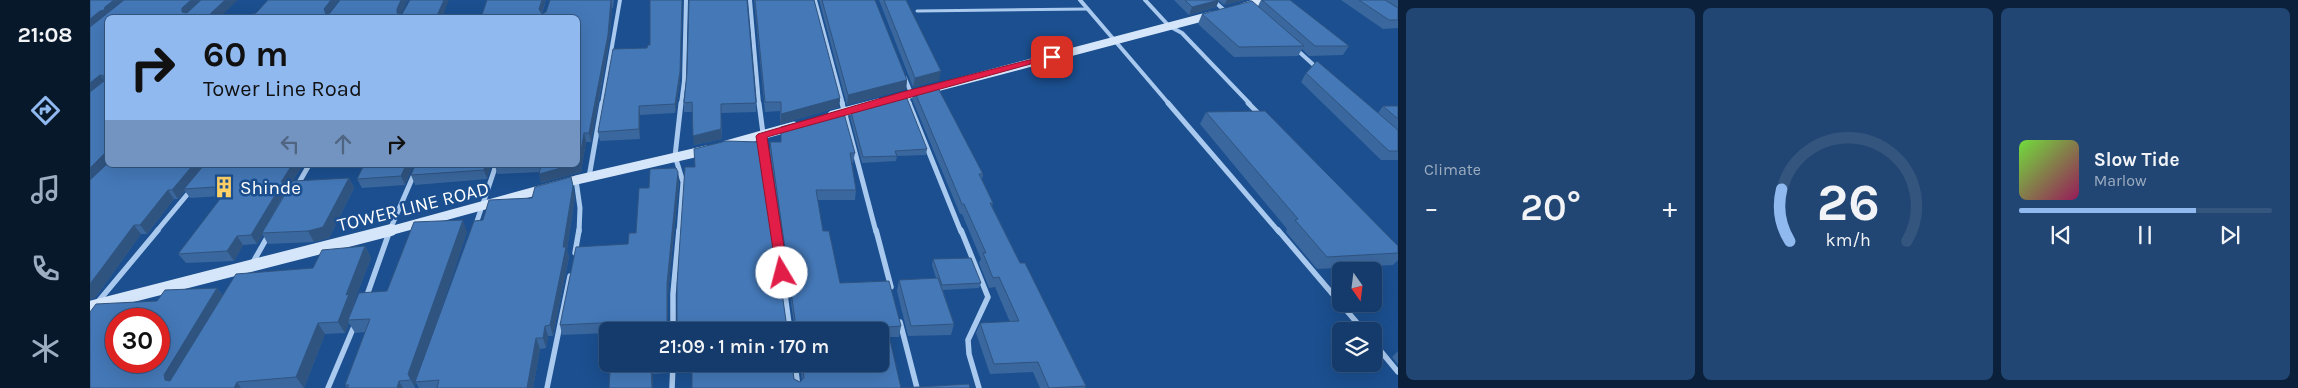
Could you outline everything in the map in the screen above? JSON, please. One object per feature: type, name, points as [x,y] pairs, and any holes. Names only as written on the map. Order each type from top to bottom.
[{"type":"street","points":[[588,176],[620,0]]},
{"type":"street","points":[[673,322],[673,294],[683,182],[675,156],[684,81],[686,0]]},
{"type":"street","points":[[750,0],[762,136],[789,322]]},
{"type":"street","points":[[815,0],[892,292]]},
{"type":"street","points":[[1080,0],[1356,322]]},
{"type":"street","points":[[1146,0],[1169,26],[1182,33],[1267,122]]},
{"type":"street","points":[[1213,0],[1225,11]]},
{"type":"street","name":"TOWER LINE ROAD","points":[[92,308],[482,207],[588,176],[762,136],[845,111],[1225,11],[1251,9],[1266,0]]},
{"type":"street","points":[[1290,44],[1319,69]]},
{"type":"street","points":[[904,76],[908,94],[988,297],[986,308],[968,337],[969,354],[980,388]]},
{"type":"street","points":[[295,190],[309,167]]},
{"type":"street","points":[[363,306],[390,230],[417,167]]},
{"type":"street","points":[[472,236],[495,167]]},
{"type":"street","points":[[547,388],[579,236],[582,201],[576,180]]},
{"type":"street","points":[[92,308],[193,187]]},
{"type":"street","points":[[248,269],[270,232]]},
{"type":"street","points":[[897,312],[917,388]]},
{"type":"street","points":[[328,388],[359,315]]},
{"type":"street","points":[[1382,353],[1398,372]]},
{"type":"street","points":[[672,388],[673,372]]},
{"type":"street","points":[[796,372],[798,388]]},
{"type":"lane","points":[[917,10],[1088,9]]},
{"type":"building","points":[[90,0],[114,0],[104,10],[90,19]]},
{"type":"building","points":[[124,0],[191,0],[182,8],[182,12],[187,13],[201,0],[225,0],[209,15],[105,15]]},
{"type":"building","points":[[268,0],[331,0],[324,9],[326,14],[330,13],[340,0],[401,0],[397,13],[402,14],[410,0],[444,0],[437,15],[251,15],[256,13]]},
{"type":"building","points":[[487,0],[542,0],[539,9],[542,14],[546,12],[550,0],[611,0],[608,35],[589,133],[584,133],[580,157],[580,15],[482,15]]},
{"type":"building","points":[[650,0],[682,0],[680,72],[675,104],[639,106],[639,129],[598,132],[613,49],[647,48],[650,45]]},
{"type":"building","points":[[689,0],[747,0],[756,103],[721,104],[721,129],[693,136],[692,102],[684,103]]},
{"type":"building","points":[[755,0],[814,0],[840,98],[781,114],[781,102],[765,102]]},
{"type":"building","points":[[822,0],[875,0],[907,80],[848,95]]},
{"type":"building","points":[[884,0],[906,0],[941,71],[915,78]]},
{"type":"building","points":[[1185,0],[1219,0],[1192,7]]},
{"type":"building","points":[[1262,0],[1290,0],[1349,46],[1315,46]]},
{"type":"building","points":[[1359,0],[1385,0],[1398,8],[1398,20],[1389,20]]},
{"type":"building","points":[[1252,1],[1304,46],[1239,47],[1202,14]]},
{"type":"building","points":[[105,15],[105,153],[90,168],[90,92],[104,81],[104,76],[100,75],[90,83],[90,27]]},
{"type":"building","points":[[1317,61],[1398,130],[1398,151],[1389,151],[1306,73]]},
{"type":"building","points":[[936,84],[983,174],[979,174],[993,203],[990,203],[1020,263],[1025,263],[1086,386],[1049,388],[1038,362],[994,364],[980,323],[1019,321],[999,277],[993,278],[983,253],[986,253],[964,204],[962,204],[914,90]]},
{"type":"building","points":[[906,96],[927,149],[895,151],[897,156],[863,157],[851,112]]},
{"type":"building","points":[[1383,106],[1398,106],[1398,119]]},
{"type":"building","points":[[843,110],[855,153],[850,153],[856,190],[816,190],[823,231],[829,231],[840,283],[889,281],[901,326],[889,327],[889,322],[794,322],[770,142],[781,142],[781,127]]},
{"type":"building","points":[[1265,111],[1398,246],[1398,253],[1327,257],[1295,220],[1298,219],[1206,112]]},
{"type":"building","points":[[726,141],[761,142],[786,321],[676,322],[677,284],[685,167],[695,167],[694,149]]},
{"type":"building","points":[[105,166],[191,167],[172,190],[168,190],[140,225],[134,225],[90,284],[90,180]]},
{"type":"building","points":[[202,167],[291,167],[251,235],[237,236],[227,251],[178,254],[230,186],[184,189]]},
{"type":"building","points":[[363,167],[405,167],[401,176],[357,179]]},
{"type":"building","points":[[414,167],[485,167],[484,170],[411,175]]},
{"type":"building","points":[[541,167],[565,167],[539,174]]},
{"type":"building","points":[[676,168],[678,172],[667,284],[667,321],[599,322],[560,325],[576,247],[628,244],[629,233],[636,233],[639,188],[649,188],[650,169]]},
{"type":"building","points":[[571,177],[573,186],[563,247],[566,247],[550,325],[545,326],[543,338],[536,338],[527,388],[437,388],[439,380],[415,382],[474,221],[483,220],[489,200],[532,198],[535,187]]},
{"type":"building","points":[[349,178],[323,227],[308,231],[262,233],[293,181]]},
{"type":"building","points":[[463,220],[408,374],[411,380],[399,381],[397,388],[347,388],[349,385],[345,385],[370,319],[348,320],[359,293],[387,291],[414,222]]},
{"type":"building","points":[[365,246],[346,295],[349,294],[338,322],[318,323],[296,377],[237,382],[234,388],[90,388],[90,312],[96,304],[157,301],[165,290],[217,288],[170,365],[170,308],[105,308],[105,373],[165,373],[165,380],[170,381],[236,274],[313,268],[322,250]]},
{"type":"building","points":[[971,258],[981,283],[942,285],[933,259]]},
{"type":"building","points":[[938,278],[954,324],[911,326],[899,280]]},
{"type":"building","points":[[889,336],[901,388],[692,388],[692,372],[793,372],[794,379],[800,382],[804,378],[803,372],[889,372]]},
{"type":"building","points":[[610,372],[651,372],[652,388],[609,388]]},
{"type":"building","points":[[969,384],[970,388],[901,388]]},
{"type":"place","name":"Shinde","points":[[224,187]]},
{"type":"route","points":[[782,273],[762,136],[906,94],[1052,57]]}]
